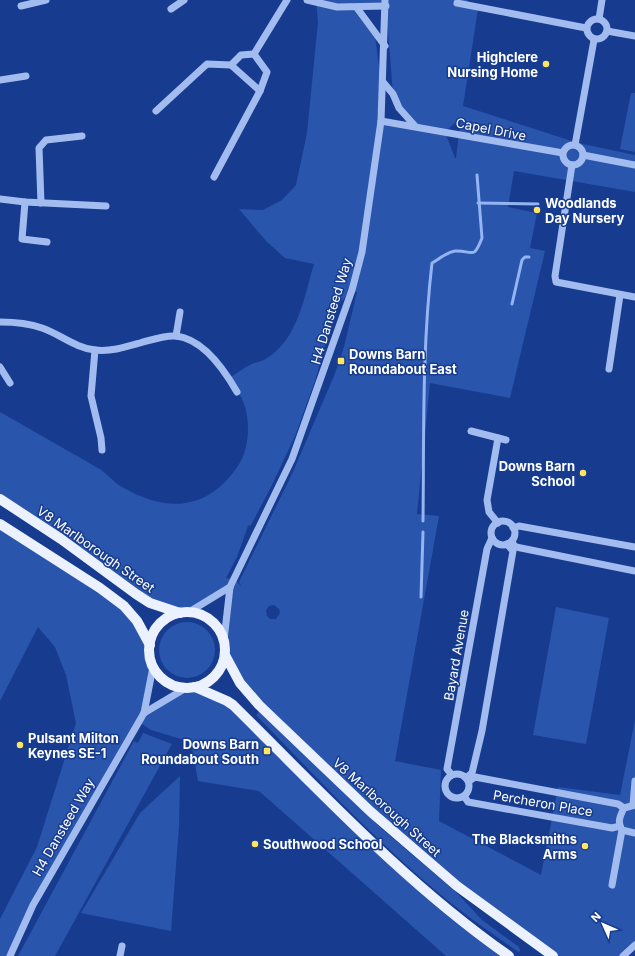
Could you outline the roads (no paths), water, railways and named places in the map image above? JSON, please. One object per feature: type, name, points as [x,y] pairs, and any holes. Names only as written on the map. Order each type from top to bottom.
[{"type":"main road","name":"V8 Marlborough Street","points":[[0,499],[61,538],[150,603],[184,612]]},
{"type":"main road","points":[[0,524],[100,588],[124,606],[137,621],[150,645],[153,667],[159,675],[167,682],[176,686],[191,687],[227,701],[233,705],[365,837],[414,882],[509,956]]},
{"type":"main road","points":[[150,645],[153,634],[160,624],[169,617],[184,612],[201,614],[211,620],[219,629],[224,640],[225,655],[222,666],[215,676],[206,683],[191,687]]},
{"type":"main road","name":"V8 Marlborough Street","points":[[225,655],[247,692],[259,705],[371,812],[434,867],[554,955]]},
{"type":"street","points":[[21,6],[46,0]]},
{"type":"street","points":[[254,54],[287,0]]},
{"type":"street","points":[[307,0],[321,4],[358,8],[386,3]]},
{"type":"street","points":[[599,19],[602,0]]},
{"type":"street","points":[[171,9],[179,1]]},
{"type":"street","name":"H4 Dansteed Way","points":[[224,640],[230,587],[292,459],[352,290],[362,252],[381,121],[386,3]]},
{"type":"street","points":[[457,3],[470,3],[586,28]]},
{"type":"street","points":[[358,8],[385,46]]},
{"type":"street","points":[[586,28],[591,21],[599,19],[605,23],[607,31],[602,38],[594,40]]},
{"type":"street","points":[[586,28],[589,36],[594,40]]},
{"type":"street","points":[[607,31],[635,36]]},
{"type":"street","points":[[575,145],[594,40]]},
{"type":"street","points":[[231,65],[241,54],[254,54]]},
{"type":"street","points":[[214,177],[260,91],[267,72],[254,54]]},
{"type":"street","points":[[156,111],[206,64],[231,65],[260,91]]},
{"type":"street","points":[[0,80],[26,76]]},
{"type":"street","points":[[383,82],[393,94],[399,108],[415,126]]},
{"type":"street","name":"Capel Drive","points":[[381,121],[563,153]]},
{"type":"street","points":[[41,203],[39,148],[46,140],[82,136]]},
{"type":"street","points":[[572,165],[565,161],[563,153],[567,146],[575,145],[581,148],[584,155]]},
{"type":"street","points":[[572,165],[580,162],[584,155]]},
{"type":"street","points":[[584,155],[635,165]]},
{"type":"street","points":[[572,165],[555,276],[556,282],[635,297]]},
{"type":"street","points":[[0,199],[25,202],[106,206]]},
{"type":"street","points":[[25,202],[22,239],[47,242]]},
{"type":"street","points":[[609,369],[620,294]]},
{"type":"street","points":[[176,336],[180,312]]},
{"type":"street","points":[[0,322],[20,322],[42,328],[78,346],[95,350],[118,349],[161,338],[176,336],[188,340],[208,353],[226,372],[237,392]]},
{"type":"street","points":[[95,350],[91,396],[101,438],[102,450]]},
{"type":"street","points":[[0,367],[10,383]]},
{"type":"street","points":[[471,431],[506,440]]},
{"type":"street","points":[[498,438],[487,500],[489,512],[498,523]]},
{"type":"street","points":[[509,543],[515,535],[513,528],[508,523],[498,523],[493,527],[492,538],[499,544],[509,543],[516,547],[635,571]]},
{"type":"street","points":[[513,528],[519,526],[635,547]]},
{"type":"street","name":"Bayard Avenue","points":[[452,775],[447,769],[487,549],[492,538]]},
{"type":"street","points":[[468,779],[461,775],[452,775],[446,783],[447,793],[456,798],[464,796],[469,790],[468,779],[472,773],[482,731],[513,551],[509,543]]},
{"type":"street","points":[[184,612],[230,587]]},
{"type":"street","name":"H4 Dansteed Way","points":[[10,956],[33,905],[143,715],[153,667]]},
{"type":"street","name":"H4 Dansteed Way","points":[[143,715],[191,687]]},
{"type":"street","name":"Percheron Place","points":[[468,779],[475,777],[517,784],[618,804],[624,808]]},
{"type":"street","points":[[612,885],[621,828],[619,816],[624,808],[634,805],[635,781]]},
{"type":"street","name":"Percheron Place","points":[[464,796],[468,802],[612,828],[621,828],[635,833]]},
{"type":"street","points":[[487,940],[500,956]]},
{"type":"street","points":[[120,956],[122,946]]},
{"type":"street","points":[[624,956],[635,946]]},
{"type":"waterway","points":[[423,521],[425,359],[432,263],[446,254],[455,251],[472,253],[477,250],[482,238],[477,175]]},
{"type":"waterway","points":[[478,203],[538,204]]},
{"type":"waterway","points":[[512,304],[522,260],[525,257],[529,257]]},
{"type":"waterway","points":[[421,597],[423,532]]},
{"type":"place","name":"Highclere Nursing Home","points":[[546,64]]},
{"type":"place","name":"Woodlands Day Nursery","points":[[537,210]]},
{"type":"place","name":"Downs Barn Roundabout East","points":[[341,361]]},
{"type":"place","name":"Downs Barn School","points":[[583,473]]},
{"type":"place","name":"Pulsant Milton Keynes SE-1","points":[[20,745]]},
{"type":"place","name":"Downs Barn Roundabout South","points":[[267,751]]},
{"type":"place","name":"Southwood School","points":[[255,844]]},
{"type":"place","name":"The Blacksmiths Arms","points":[[585,846]]}]
